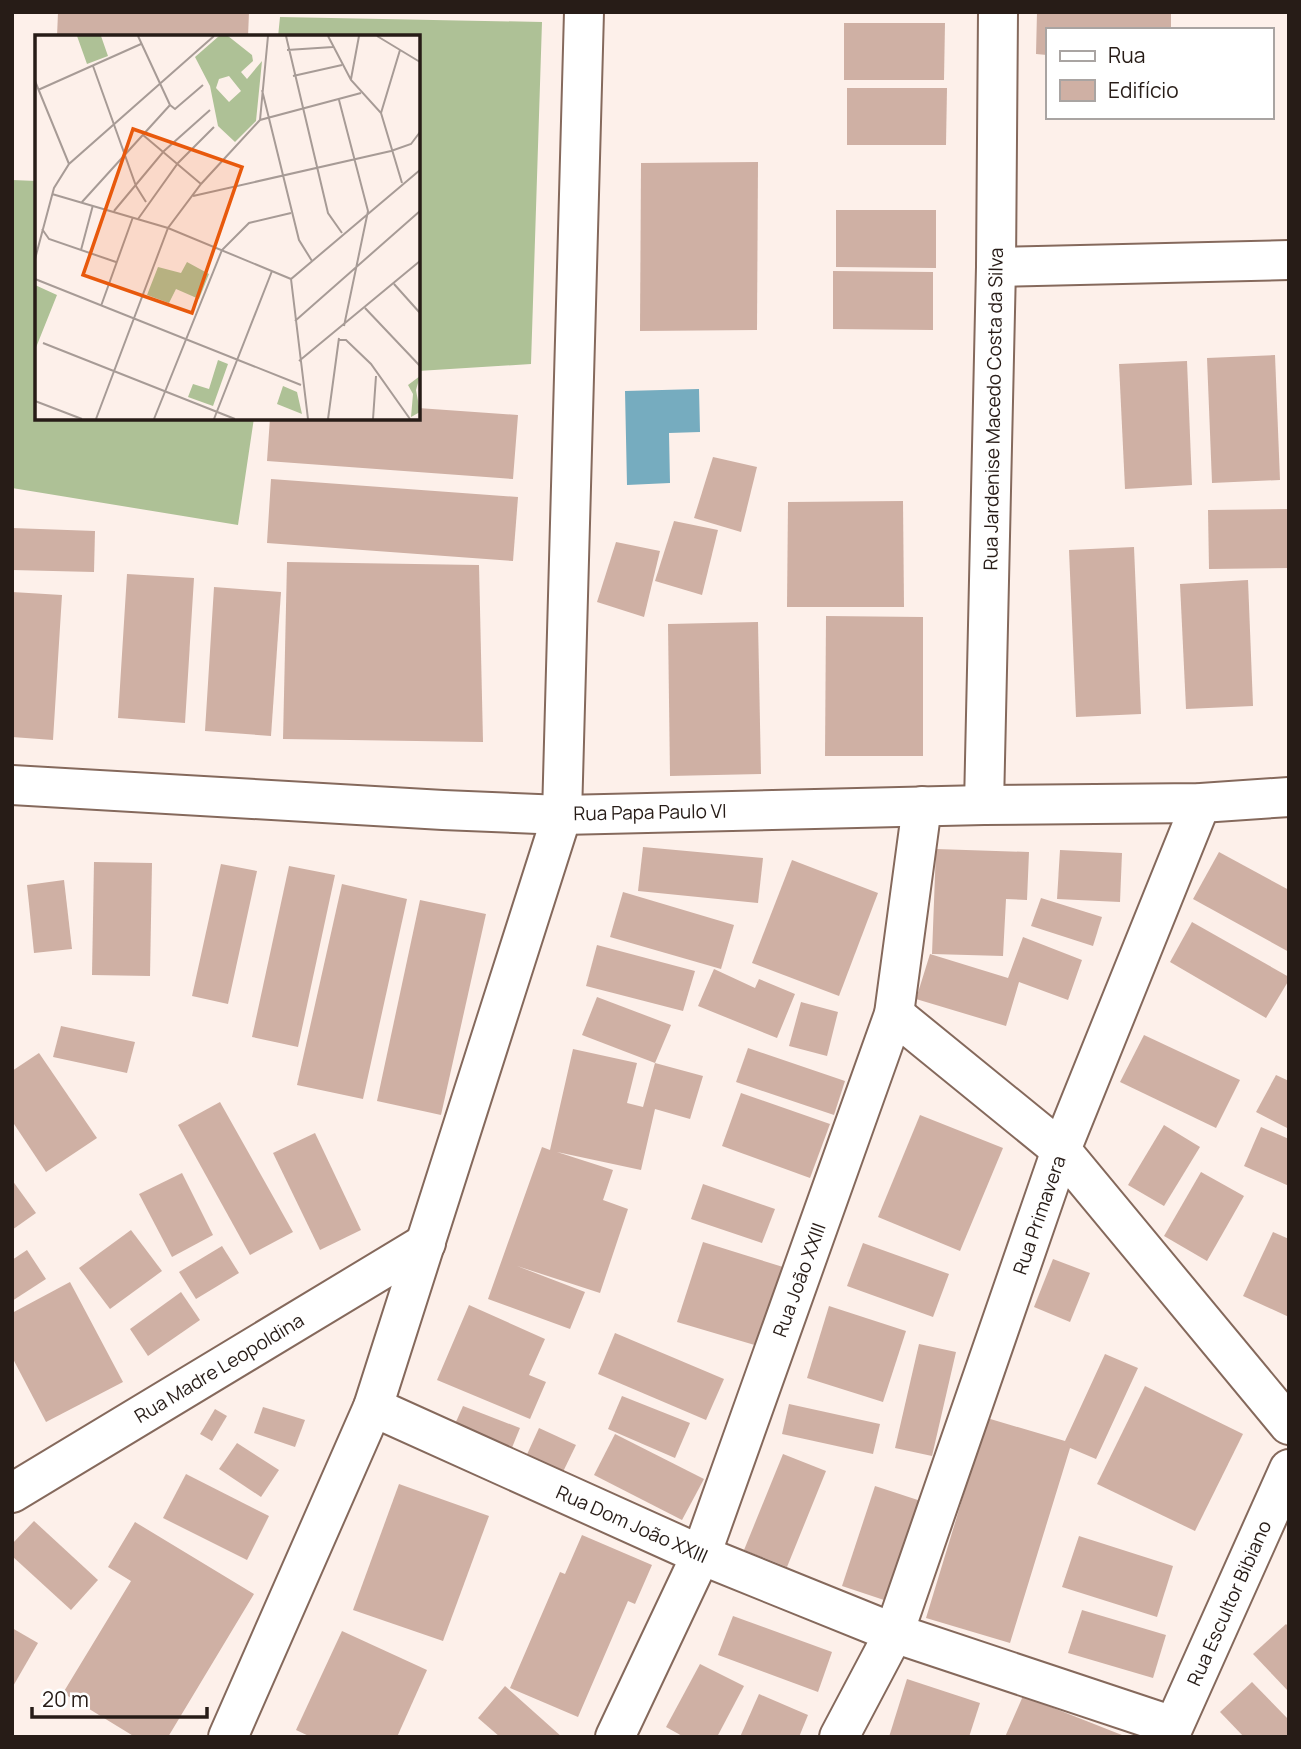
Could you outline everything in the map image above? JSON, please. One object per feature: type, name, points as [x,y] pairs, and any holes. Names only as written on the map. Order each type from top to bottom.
[{"type":"street","points":[[228,1737],[373,1407],[562,815],[584,12]]},
{"type":"street","name":"Rua Jardenise Macedo Costa da Silva","points":[[984,805],[996,267],[998,12]]},
{"type":"street","points":[[996,267],[1289,260]]},
{"type":"street","name":"Rua Papa Paulo VI","points":[[12,785],[562,815],[922,806],[1201,803],[1289,797]]},
{"type":"street","name":"Rua Primavera","points":[[839,1737],[894,1633],[1061,1150],[1201,803]]},
{"type":"street","name":"Rua João XXIII","points":[[615,1737],[701,1555],[894,1014],[922,806]]},
{"type":"street","points":[[894,1014],[1061,1150],[1289,1425]]},
{"type":"street","name":"Rua Madre Leopoldina","points":[[12,1493],[426,1243]]},
{"type":"street","name":"Rua Dom João XXIII","points":[[373,1407],[701,1555],[894,1633],[1171,1731]]},
{"type":"street","name":"Rua Escultor Bibiano","points":[[1171,1731],[1289,1469]]},
{"type":"green space","points":[[280,17],[542,22],[531,364],[420,371],[420,35],[278,35]]},
{"type":"green space","points":[[12,180],[35,181],[35,420],[254,420],[238,525],[12,488]]},
{"type":"water","points":[[699,389],[700,432],[669,433],[670,483],[627,485],[625,391]]},
{"type":"building","points":[[58,12],[249,12],[248,35],[57,35]]},
{"type":"building","points":[[1037,12],[1171,12],[1171,28],[1046,28],[1046,55],[1036,54]]},
{"type":"building","points":[[844,23],[945,23],[944,80],[844,80]]},
{"type":"building","points":[[847,88],[947,88],[946,145],[847,145]]},
{"type":"building","points":[[758,162],[757,330],[640,331],[641,163]]},
{"type":"building","points":[[836,210],[936,210],[936,268],[836,267]]},
{"type":"building","points":[[833,271],[933,272],[933,330],[833,329]]},
{"type":"building","points":[[1275,355],[1280,480],[1212,483],[1207,358]]},
{"type":"building","points":[[1187,361],[1192,485],[1125,489],[1119,364]]},
{"type":"building","points":[[420,408],[518,415],[513,479],[267,461],[270,420],[420,420]]},
{"type":"building","points":[[713,457],[757,467],[741,532],[694,518]]},
{"type":"building","points":[[271,479],[518,497],[513,561],[267,543]]},
{"type":"building","points":[[903,501],[904,607],[787,607],[788,502]]},
{"type":"building","points":[[1289,509],[1289,568],[1209,569],[1208,510]]},
{"type":"building","points":[[674,521],[718,530],[702,595],[655,581]]},
{"type":"building","points":[[12,528],[95,531],[94,572],[12,570]]},
{"type":"building","points":[[616,542],[660,551],[644,617],[597,602]]},
{"type":"building","points":[[1134,547],[1141,714],[1076,717],[1069,550]]},
{"type":"building","points":[[287,562],[479,565],[483,742],[283,739]]},
{"type":"building","points":[[127,574],[194,578],[185,723],[118,718]]},
{"type":"building","points":[[1248,580],[1253,706],[1186,709],[1180,584]]},
{"type":"building","points":[[214,587],[281,592],[271,736],[205,731]]},
{"type":"building","points":[[12,592],[62,595],[53,740],[12,737]]},
{"type":"building","points":[[826,616],[923,617],[923,756],[825,756]]},
{"type":"building","points":[[758,622],[761,774],[670,776],[668,624]]},
{"type":"building","points":[[643,847],[763,858],[758,903],[638,891]]},
{"type":"building","points":[[936,849],[1029,852],[1027,900],[1006,899],[1003,956],[932,954]]},
{"type":"building","points":[[1060,850],[1122,853],[1120,902],[1057,899]]},
{"type":"building","points":[[1219,852],[1289,890],[1289,952],[1193,899]]},
{"type":"building","points":[[792,860],[878,893],[839,996],[752,963]]},
{"type":"building","points":[[94,862],[152,863],[150,976],[92,975]]},
{"type":"building","points":[[221,864],[257,871],[228,1004],[192,996]]},
{"type":"building","points":[[289,866],[335,875],[298,1047],[252,1037]]},
{"type":"building","points":[[64,880],[72,949],[34,953],[27,885]]},
{"type":"building","points":[[342,884],[407,899],[363,1099],[297,1085]]},
{"type":"building","points":[[623,892],[734,925],[721,969],[610,937]]},
{"type":"building","points":[[1041,898],[1102,917],[1093,946],[1031,926]]},
{"type":"building","points":[[420,900],[486,914],[441,1115],[377,1101]]},
{"type":"building","points":[[1192,922],[1289,977],[1266,1018],[1170,962]]},
{"type":"building","points":[[1023,937],[1082,960],[1068,1000],[1019,982],[1006,1026],[916,999],[930,954],[1008,978]]},
{"type":"building","points":[[597,945],[695,971],[683,1011],[586,986]]},
{"type":"building","points":[[714,969],[755,988],[759,979],[795,994],[777,1038],[698,1006]]},
{"type":"building","points":[[597,997],[671,1025],[655,1063],[582,1035]]},
{"type":"building","points":[[801,1002],[838,1012],[827,1056],[789,1046]]},
{"type":"building","points":[[61,1026],[135,1042],[127,1073],[53,1057]]},
{"type":"building","points":[[1144,1035],[1240,1080],[1216,1128],[1120,1082]]},
{"type":"building","points":[[748,1048],[845,1081],[834,1115],[736,1082]]},
{"type":"building","points":[[573,1049],[637,1063],[627,1103],[643,1107],[655,1063],[703,1076],[690,1119],[655,1109],[641,1170],[557,1152],[613,1170],[603,1200],[628,1209],[600,1293],[517,1266],[585,1292],[570,1329],[488,1299],[542,1147],[550,1150]]},
{"type":"building","points":[[39,1053],[97,1138],[46,1172],[12,1121],[12,1071]]},
{"type":"building","points":[[1276,1075],[1289,1081],[1289,1129],[1256,1112]]},
{"type":"building","points":[[741,1093],[830,1124],[810,1178],[722,1146]]},
{"type":"building","points":[[220,1102],[293,1232],[250,1255],[178,1125]]},
{"type":"building","points":[[920,1115],[1003,1148],[960,1251],[878,1217]]},
{"type":"building","points":[[1164,1125],[1200,1147],[1164,1206],[1128,1185]]},
{"type":"building","points":[[1261,1127],[1289,1139],[1289,1186],[1244,1166]]},
{"type":"building","points":[[315,1133],[361,1230],[320,1250],[273,1153]]},
{"type":"building","points":[[1201,1172],[1244,1196],[1207,1261],[1164,1236]]},
{"type":"building","points":[[182,1173],[213,1235],[172,1257],[139,1194]]},
{"type":"building","points":[[12,1180],[36,1213],[12,1230]]},
{"type":"building","points":[[703,1184],[775,1209],[762,1243],[691,1219]]},
{"type":"building","points":[[131,1230],[162,1271],[110,1309],[79,1268]]},
{"type":"building","points":[[1273,1232],[1289,1239],[1289,1317],[1243,1296]]},
{"type":"building","points":[[703,1242],[783,1267],[758,1346],[677,1322]]},
{"type":"building","points":[[863,1243],[949,1274],[933,1317],[847,1286]]},
{"type":"building","points":[[222,1246],[239,1273],[196,1299],[179,1272]]},
{"type":"building","points":[[27,1250],[46,1279],[12,1301],[12,1260]]},
{"type":"building","points":[[1053,1259],[1090,1273],[1070,1322],[1034,1307]]},
{"type":"building","points":[[70,1282],[123,1382],[46,1422],[12,1357],[12,1313]]},
{"type":"building","points":[[181,1292],[200,1320],[148,1356],[130,1329]]},
{"type":"building","points":[[469,1305],[545,1339],[529,1375],[546,1382],[530,1419],[437,1380]]},
{"type":"building","points":[[829,1306],[906,1331],[883,1402],[807,1378]]},
{"type":"building","points":[[615,1333],[724,1379],[706,1420],[598,1374]]},
{"type":"building","points":[[919,1344],[956,1352],[932,1456],[895,1448]]},
{"type":"building","points":[[1105,1354],[1138,1368],[1096,1459],[1070,1448],[1010,1643],[926,1618],[987,1418],[1065,1441]]},
{"type":"building","points":[[1145,1386],[1243,1434],[1195,1531],[1097,1484]]},
{"type":"building","points":[[622,1396],[690,1423],[675,1458],[608,1429]]},
{"type":"building","points":[[789,1404],[880,1424],[873,1454],[782,1434]]},
{"type":"building","points":[[463,1406],[520,1428],[509,1455],[451,1433]]},
{"type":"building","points":[[263,1407],[305,1420],[295,1447],[254,1433]]},
{"type":"building","points":[[215,1409],[227,1416],[212,1441],[200,1434]]},
{"type":"building","points":[[539,1428],[576,1445],[560,1478],[524,1461]]},
{"type":"building","points":[[615,1434],[704,1479],[682,1520],[594,1475]]},
{"type":"building","points":[[237,1443],[279,1470],[261,1497],[219,1469]]},
{"type":"building","points":[[783,1454],[826,1471],[787,1567],[744,1550]]},
{"type":"building","points":[[186,1474],[269,1516],[247,1560],[163,1518]]},
{"type":"building","points":[[399,1484],[489,1516],[443,1641],[353,1610]]},
{"type":"building","points":[[875,1486],[927,1503],[893,1603],[842,1586]]},
{"type":"building","points":[[34,1521],[98,1580],[71,1610],[12,1556],[12,1544]]},
{"type":"building","points":[[135,1522],[254,1594],[168,1737],[135,1737],[63,1693],[131,1581],[108,1567]]},
{"type":"building","points":[[582,1535],[652,1565],[635,1604],[628,1601],[578,1717],[510,1688],[560,1572],[565,1574]]},
{"type":"building","points":[[1079,1536],[1173,1566],[1157,1617],[1062,1587]]},
{"type":"building","points":[[1082,1610],[1166,1635],[1153,1678],[1068,1653]]},
{"type":"building","points":[[733,1616],[832,1652],[818,1692],[718,1655]]},
{"type":"building","points":[[1286,1624],[1289,1627],[1289,1692],[1253,1654]]},
{"type":"building","points":[[12,1628],[38,1643],[12,1688]]},
{"type":"building","points":[[342,1631],[427,1670],[397,1737],[311,1737],[296,1730]]},
{"type":"building","points":[[700,1664],[744,1686],[717,1737],[684,1737],[666,1727]]},
{"type":"building","points":[[907,1679],[980,1703],[969,1737],[889,1737]]},
{"type":"building","points":[[1252,1682],[1289,1720],[1289,1737],[1244,1737],[1220,1712]]},
{"type":"building","points":[[505,1686],[562,1737],[500,1737],[478,1718]]},
{"type":"building","points":[[759,1694],[808,1715],[799,1737],[740,1737]]},
{"type":"building","points":[[1023,1696],[1127,1737],[1005,1737]]}]
